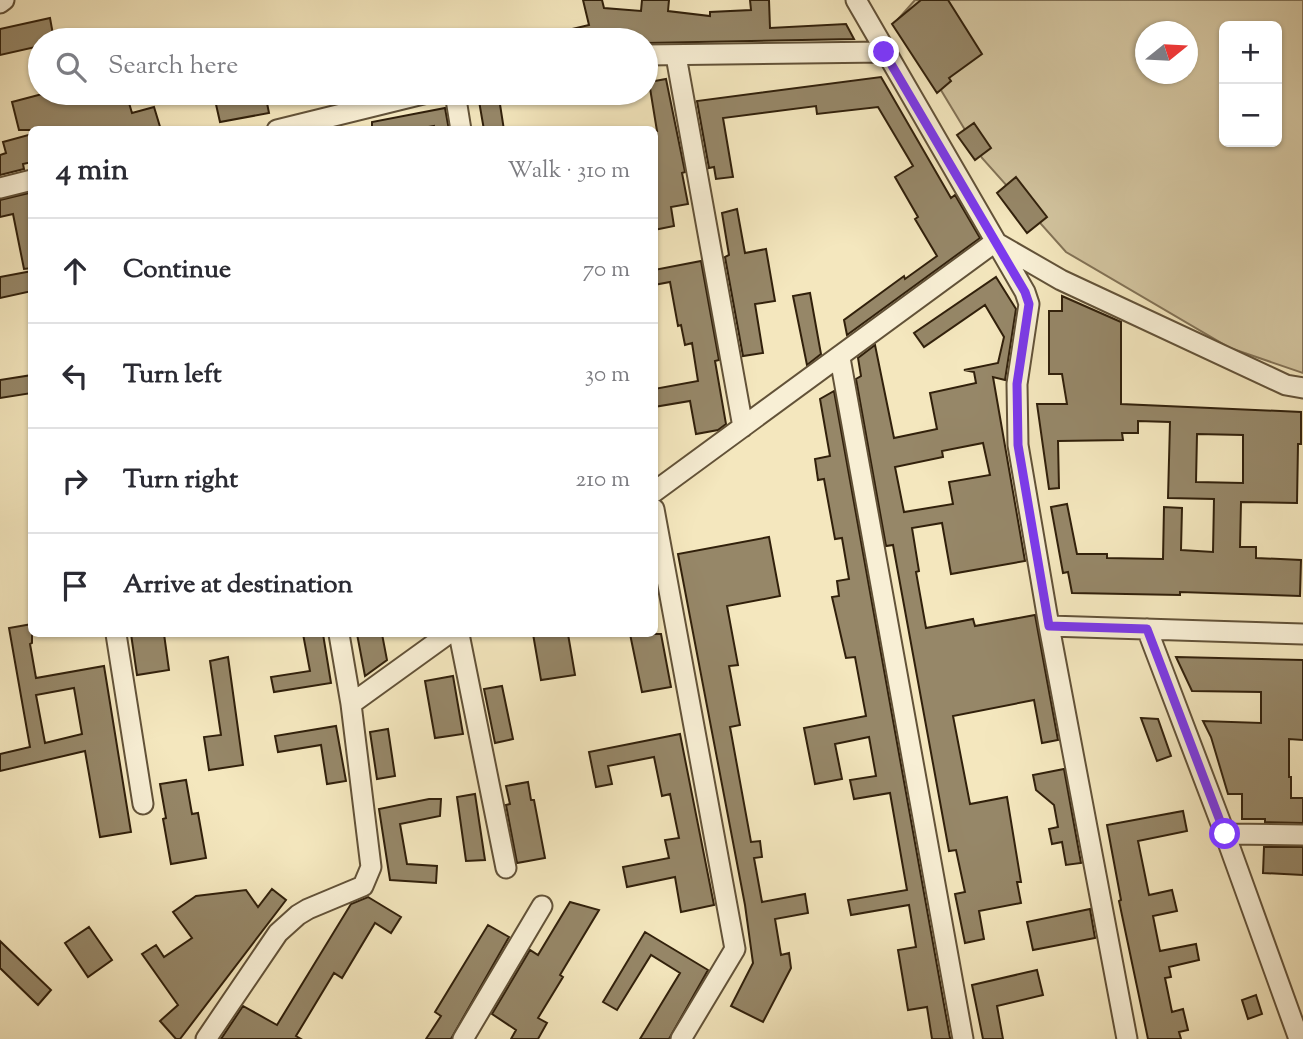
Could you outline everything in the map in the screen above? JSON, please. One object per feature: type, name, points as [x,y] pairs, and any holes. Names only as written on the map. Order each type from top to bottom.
[{"type":"street","points":[[856,0],[1025,292],[1029,304],[1017,384],[1018,445],[1049,626],[1127,1039]]},
{"type":"street","points":[[658,55],[884,52]]},
{"type":"street","points":[[676,56],[743,427]]},
{"type":"street","points":[[293,126],[378,105]]},
{"type":"street","points":[[457,105],[460,126]]},
{"type":"street","points":[[0,188],[28,181]]},
{"type":"street","points":[[658,489],[995,242]]},
{"type":"street","points":[[995,242],[1073,286],[1286,385],[1303,388]]},
{"type":"street","points":[[840,358],[963,1039]]},
{"type":"street","points":[[658,531],[734,949],[681,1039]]},
{"type":"street","points":[[1049,626],[1303,634]]},
{"type":"street","points":[[1147,629],[1299,1039]]},
{"type":"street","points":[[116,637],[143,804]]},
{"type":"street","points":[[206,1039],[278,933],[308,909],[363,886],[371,867],[372,855],[340,637]]},
{"type":"street","points":[[351,704],[444,637]]},
{"type":"street","points":[[460,637],[506,868]]},
{"type":"street","points":[[1225,834],[1303,835]]},
{"type":"street","points":[[463,1039],[542,906]]},
{"type":"shaded area","points":[[915,0],[1303,0],[1303,373],[1230,348],[1066,252],[982,158],[898,19]]},
{"type":"building","points":[[583,0],[602,0],[604,8],[641,11],[642,0],[669,0],[668,11],[710,16],[710,12],[751,10],[750,0],[769,0],[770,28],[846,24],[854,39],[658,43],[658,28],[576,28],[589,25]]},
{"type":"building","points":[[921,0],[948,0],[982,54],[949,78],[951,81],[937,93],[892,24]]},
{"type":"building","points":[[50,18],[52,28],[28,28],[28,49],[0,55],[0,29]]},
{"type":"building","points":[[881,77],[951,198],[955,195],[980,238],[847,335],[844,320],[904,276],[905,279],[937,256],[895,177],[913,166],[878,107],[817,114],[816,106],[723,118],[733,177],[716,179],[714,167],[709,168],[697,101]]},
{"type":"building","points":[[666,79],[685,172],[682,173],[688,204],[671,207],[674,226],[658,229],[658,126],[653,105],[658,105],[658,80]]},
{"type":"building","points":[[28,98],[28,105],[130,105],[132,113],[154,107],[160,126],[28,126],[28,130],[19,130],[12,102]]},
{"type":"building","points":[[216,105],[267,105],[269,113],[220,122]]},
{"type":"building","points":[[480,105],[500,105],[503,126],[483,126]]},
{"type":"building","points":[[445,108],[448,126],[372,126],[372,122]]},
{"type":"building","points":[[974,123],[991,148],[975,160],[957,135]]},
{"type":"building","points":[[28,135],[28,163],[23,164],[24,169],[0,175],[0,155],[6,153],[3,142]]},
{"type":"building","points":[[1016,177],[1047,217],[1027,233],[997,193]]},
{"type":"building","points":[[28,193],[28,268],[24,269],[13,214],[0,217],[0,200]]},
{"type":"building","points":[[737,209],[745,253],[766,249],[775,301],[755,304],[763,353],[743,356],[725,257],[729,255],[722,213]]},
{"type":"building","points":[[701,261],[719,360],[715,361],[726,424],[718,430],[696,434],[690,401],[658,406],[658,388],[698,381],[692,343],[685,345],[681,325],[678,326],[670,282],[658,284],[658,269]]},
{"type":"building","points":[[28,272],[28,292],[0,298],[0,277]]},
{"type":"building","points":[[996,277],[1016,309],[1005,380],[993,377],[1025,561],[951,574],[942,523],[912,528],[919,571],[916,572],[926,628],[973,619],[975,626],[1035,615],[1058,740],[1042,743],[1034,700],[953,716],[970,804],[1007,797],[1021,882],[1017,882],[1021,903],[979,911],[984,939],[965,943],[955,894],[965,892],[956,850],[949,851],[893,545],[886,546],[856,379],[861,376],[858,358],[875,345],[894,438],[937,429],[930,393],[976,383],[974,372],[964,370],[998,363],[1004,337],[985,305],[924,347],[914,333]],"holes":[[[983,443],[990,475],[949,482],[953,504],[904,512],[895,467],[943,457],[942,451]]]},
{"type":"building","points":[[810,293],[821,354],[807,365],[793,296]]},
{"type":"building","points":[[1062,296],[1121,322],[1121,404],[1301,412],[1297,503],[1241,502],[1240,547],[1256,547],[1256,558],[1301,560],[1300,596],[1180,592],[1180,595],[1072,593],[1068,572],[1063,573],[1051,507],[1067,504],[1077,554],[1107,554],[1107,558],[1163,559],[1164,507],[1182,508],[1181,550],[1213,552],[1214,499],[1168,498],[1170,422],[1138,421],[1138,433],[1122,433],[1123,440],[1058,441],[1059,488],[1049,489],[1037,404],[1067,404],[1062,374],[1049,374],[1049,311],[1062,311]],"holes":[[[1197,434],[1243,435],[1243,483],[1196,482]]]},
{"type":"building","points":[[28,376],[28,394],[0,398],[0,380]]},
{"type":"building","points":[[834,391],[951,1039],[932,1039],[927,1007],[908,1010],[898,950],[916,947],[909,905],[851,915],[848,900],[907,890],[890,793],[854,799],[850,780],[876,776],[869,737],[835,744],[842,779],[815,784],[804,728],[866,716],[855,657],[846,658],[832,597],[839,596],[837,581],[849,579],[842,538],[835,539],[824,479],[818,480],[815,459],[830,456],[820,399]]},
{"type":"building","points":[[769,537],[780,596],[727,606],[738,665],[729,666],[740,725],[730,727],[751,842],[760,841],[762,857],[754,858],[762,902],[805,894],[808,913],[775,919],[781,955],[789,953],[791,968],[763,1022],[731,1006],[753,963],[745,905],[678,554]]},
{"type":"building","points":[[28,625],[28,637],[32,637],[30,644],[36,678],[104,666],[131,832],[100,837],[85,751],[0,771],[0,754],[30,747],[9,628]],"holes":[[[74,688],[82,734],[45,743],[36,695]]]},
{"type":"building","points":[[658,634],[661,634],[671,687],[642,692],[631,637],[658,637]]},
{"type":"building","points":[[131,637],[164,637],[169,670],[137,675]]},
{"type":"building","points":[[304,637],[323,637],[331,683],[274,692],[271,677],[310,671]]},
{"type":"building","points":[[358,637],[383,637],[387,660],[365,676]]},
{"type":"building","points":[[534,637],[569,637],[575,675],[541,680]]},
{"type":"building","points":[[228,657],[243,765],[209,770],[204,737],[221,735],[210,661]]},
{"type":"building","points":[[1176,657],[1303,660],[1303,740],[1289,739],[1289,777],[1291,798],[1303,798],[1303,823],[1242,819],[1242,794],[1228,794],[1211,737],[1203,721],[1261,723],[1261,692],[1192,691]]},
{"type":"building","points":[[453,676],[463,734],[435,738],[425,681]]},
{"type":"building","points":[[502,686],[513,739],[495,743],[484,689]]},
{"type":"building","points":[[1141,718],[1158,719],[1171,756],[1157,761]]},
{"type":"building","points":[[336,726],[346,781],[327,784],[321,745],[278,752],[275,736]]},
{"type":"building","points":[[388,729],[395,776],[377,779],[370,732]]},
{"type":"building","points":[[680,734],[714,905],[681,912],[675,877],[627,887],[623,867],[669,858],[665,840],[679,838],[670,794],[662,796],[654,757],[608,766],[612,784],[596,787],[589,752]]},
{"type":"building","points":[[1064,769],[1081,863],[1066,865],[1062,842],[1052,844],[1049,829],[1058,827],[1054,805],[1036,790],[1033,775]]},
{"type":"building","points":[[186,780],[192,814],[198,813],[206,858],[171,864],[160,784]]},
{"type":"building","points":[[528,782],[545,858],[517,863],[506,805],[510,804],[506,786]]},
{"type":"building","points":[[475,794],[485,860],[466,861],[457,797]]},
{"type":"building","points":[[441,799],[440,816],[400,824],[407,864],[437,866],[436,883],[390,880],[379,809]]},
{"type":"building","points":[[1183,811],[1187,831],[1138,841],[1149,895],[1172,890],[1177,911],[1153,916],[1160,951],[1196,944],[1199,960],[1169,967],[1171,977],[1165,978],[1172,1012],[1183,1009],[1188,1030],[1179,1032],[1181,1039],[1148,1039],[1119,901],[1121,900],[1107,825]]},
{"type":"building","points":[[1264,847],[1303,847],[1303,875],[1263,873]]},
{"type":"building","points":[[272,889],[286,900],[180,1039],[176,1039],[160,1021],[178,1005],[142,954],[156,945],[164,957],[192,938],[173,912],[196,896],[246,890],[258,907]]},
{"type":"building","points":[[368,897],[401,917],[391,933],[375,923],[342,978],[334,973],[296,1036],[301,1039],[221,1039],[243,1006],[277,1025],[351,904]]},
{"type":"building","points":[[570,902],[599,910],[538,1018],[547,1023],[538,1039],[511,1039],[516,1030],[492,1014],[530,950],[538,955]]},
{"type":"building","points":[[1090,909],[1095,938],[1033,950],[1027,922]]},
{"type":"building","points":[[488,925],[509,937],[451,1039],[426,1039],[441,1016],[435,1012]]},
{"type":"building","points":[[89,927],[112,960],[88,977],[65,943]]},
{"type":"building","points":[[645,932],[708,970],[669,1039],[640,1039],[680,973],[651,955],[617,1010],[603,1002]]},
{"type":"building","points":[[0,941],[51,990],[38,1005],[0,968]]},
{"type":"building","points":[[1037,970],[1043,995],[997,1006],[1003,1039],[983,1039],[972,985]]},
{"type":"building","points":[[1256,995],[1262,1014],[1248,1019],[1242,1000]]},
{"type":"route","points":[[884,52],[1025,292],[1029,304],[1017,384],[1018,445],[1049,626],[1147,629],[1225,834]]}]
